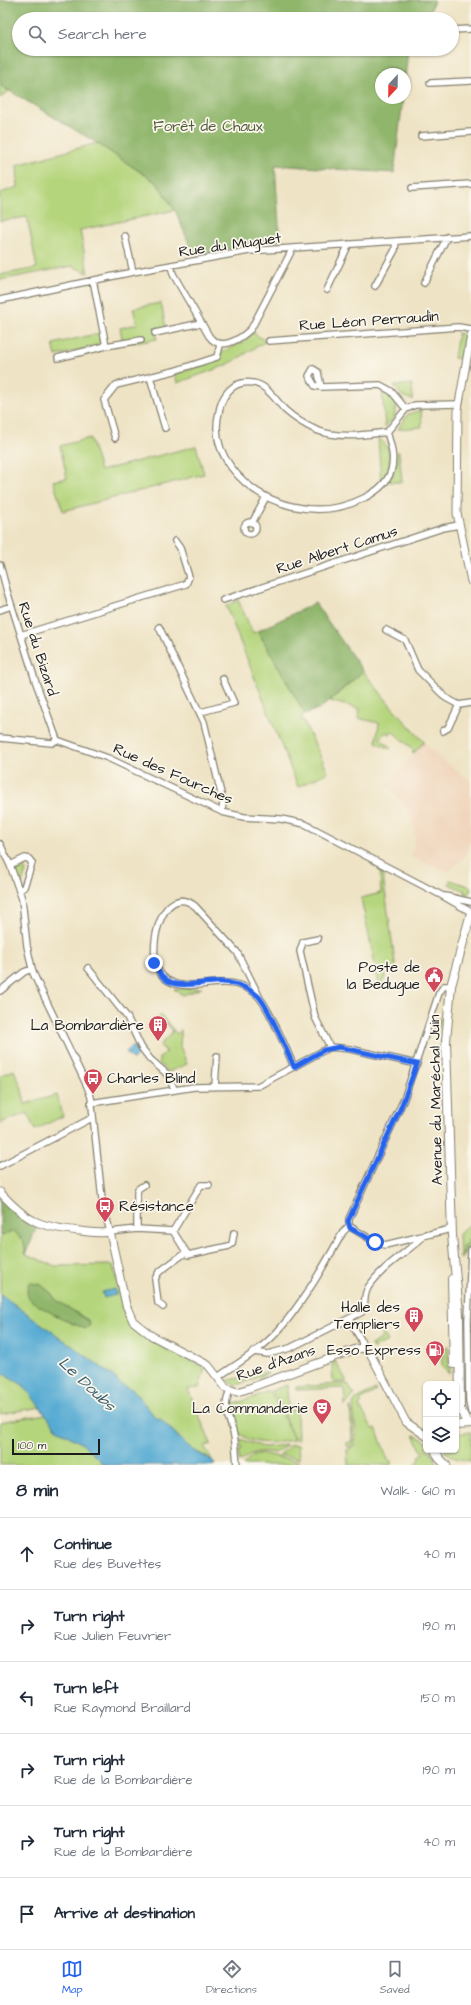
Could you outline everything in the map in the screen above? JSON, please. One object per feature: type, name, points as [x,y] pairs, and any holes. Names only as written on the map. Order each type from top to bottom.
[{"type":"main road","name":"Avenue du Maréchal Juin","points":[[469,1424],[460,1410],[459,1314],[453,1265],[446,1041],[451,986],[471,913]]},
{"type":"main road","name":"Avenue du Maréchal Juin","points":[[453,1265],[451,1284],[454,1381]]},
{"type":"main road","points":[[459,1425],[469,1424]]},
{"type":"main road","points":[[437,1453],[439,1458],[446,1465]]},
{"type":"street","points":[[459,30],[471,29]]},
{"type":"street","points":[[430,83],[471,81]]},
{"type":"street","points":[[421,136],[471,132]]},
{"type":"street","points":[[412,188],[471,184]]},
{"type":"street","points":[[125,236],[133,272]]},
{"type":"street","name":"Rue du Muguet","points":[[0,300],[133,272],[249,251],[471,236]]},
{"type":"street","points":[[424,282],[447,237]]},
{"type":"street","points":[[375,286],[395,250],[396,241]]},
{"type":"street","points":[[326,290],[349,244]]},
{"type":"street","name":"Rue du Muguet","points":[[171,266],[173,274],[201,323],[213,341],[220,345],[230,343],[251,330],[293,248]]},
{"type":"street","points":[[93,280],[106,346]]},
{"type":"street","points":[[155,333],[201,323]]},
{"type":"street","name":"Rue Léon Perraudin","points":[[269,341],[458,327],[471,329]]},
{"type":"street","points":[[471,335],[458,404],[457,514],[471,581]]},
{"type":"street","points":[[58,358],[106,346],[141,340]]},
{"type":"street","points":[[116,438],[104,400],[116,385],[150,377],[217,357],[220,345]]},
{"type":"street","points":[[150,377],[165,428]]},
{"type":"street","points":[[388,432],[392,452],[391,471],[383,485],[367,496],[351,504],[322,509],[296,508],[266,497],[240,477],[227,461],[220,447],[217,432],[219,410],[228,392],[235,385],[253,383],[267,388],[293,417],[305,424],[326,433],[355,436],[388,432],[406,409],[415,405],[458,404]]},
{"type":"street","points":[[321,387],[380,385],[391,391],[406,409]]},
{"type":"street","points":[[252,523],[266,497]]},
{"type":"street","name":"Rue Albert Camus","points":[[223,600],[436,531],[459,525]]},
{"type":"street","points":[[21,635],[186,584],[189,577],[180,548],[175,541]]},
{"type":"street","name":"Rue du Bizard","points":[[0,565],[11,606],[46,713],[57,740]]},
{"type":"street","points":[[0,610],[11,606]]},
{"type":"street","points":[[159,627],[200,712],[223,802],[222,812]]},
{"type":"street","points":[[386,630],[405,640],[418,670],[446,698],[459,705],[471,703]]},
{"type":"street","points":[[200,712],[234,703],[223,679]]},
{"type":"street","points":[[443,731],[448,728],[459,705]]},
{"type":"street","name":"Rue des Fourches","points":[[0,738],[52,743],[57,740],[108,758],[222,812],[244,817],[294,821],[309,826],[441,895],[471,913]]},
{"type":"street","points":[[0,844],[20,891],[32,969],[87,1086],[92,1103],[92,1118],[102,1199],[110,1232]]},
{"type":"street","points":[[10,865],[25,858],[29,859],[32,863],[24,887],[20,891]]},
{"type":"street","name":"Rue des Fourches","points":[[441,895],[471,902]]},
{"type":"street","points":[[258,996],[242,987],[228,982],[181,986],[165,979],[157,968],[153,952],[161,919],[168,907],[175,901],[180,900],[195,906],[237,952],[294,1067]]},
{"type":"street","points":[[318,939],[303,942],[300,952],[315,1017],[330,1047]]},
{"type":"street","points":[[88,968],[127,1017],[141,1047],[150,1059],[166,1073],[175,1090]]},
{"type":"street","points":[[0,991],[24,972],[32,969]]},
{"type":"street","points":[[218,1377],[254,1352],[286,1322],[343,1232],[349,1226],[349,1219],[401,1107],[417,1064],[440,990],[444,986],[451,986]]},
{"type":"street","points":[[92,1103],[203,1086],[242,1088],[258,1086],[330,1047],[350,1048],[417,1064]]},
{"type":"street","points":[[216,1086],[217,1056]]},
{"type":"street","points":[[0,1166],[92,1118]]},
{"type":"street","points":[[137,1229],[137,1193],[138,1189],[144,1185]]},
{"type":"street","points":[[173,1231],[201,1185],[209,1185]]},
{"type":"street","points":[[0,1192],[22,1215],[40,1224],[53,1228],[101,1233],[137,1229],[173,1231]]},
{"type":"street","points":[[349,1226],[378,1244],[385,1245],[426,1234],[452,1232]]},
{"type":"street","points":[[173,1231],[185,1253],[191,1255],[229,1246],[232,1244],[234,1233]]},
{"type":"street","name":"Rue d'Azans","points":[[110,1232],[126,1304],[133,1321],[152,1336],[204,1362],[218,1377],[222,1385],[230,1390],[244,1390],[350,1351],[363,1348]]},
{"type":"street","points":[[254,1352],[268,1354],[290,1348],[363,1311],[364,1295],[372,1282],[426,1234]]},
{"type":"street","points":[[471,1250],[469,1335],[469,1402],[471,1412]]},
{"type":"street","points":[[164,1307],[158,1302],[154,1279],[160,1272],[185,1253]]},
{"type":"street","points":[[349,1319],[363,1348],[370,1353],[406,1422],[411,1427],[423,1433]]},
{"type":"street","points":[[230,1390],[225,1403],[230,1427],[234,1434],[237,1465]]},
{"type":"shaded area","points":[[424,742],[441,759],[471,781],[471,842],[466,856],[448,872],[411,857],[415,838],[413,821],[409,811],[387,785]]},
{"type":"green space","name":"Forêt de Chaux","points":[[0,0],[434,0],[430,12],[12,12],[12,56],[407,56],[406,68],[375,68],[375,104],[402,104],[394,173],[275,165],[280,241],[194,255],[175,210],[157,183],[97,143],[0,85]]},
{"type":"green space","points":[[0,85],[9,91],[0,98]]},
{"type":"green space","points":[[97,143],[157,183],[175,210],[80,230],[88,273],[72,266],[0,280],[0,275],[37,268],[27,217],[0,221],[0,193],[18,187],[17,165]]},
{"type":"green space","points":[[161,303],[166,328],[155,331],[157,339],[123,343],[120,328],[137,324],[133,308]]},
{"type":"green space","points":[[252,332],[266,341],[227,365],[177,383],[175,374],[219,360],[222,352],[245,341]]},
{"type":"green space","points":[[100,333],[101,341],[97,346],[56,356],[53,344]]},
{"type":"green space","points":[[458,333],[464,335],[459,359],[454,358]]},
{"type":"green space","points":[[412,384],[413,400],[402,396],[394,386]]},
{"type":"green space","points":[[382,389],[390,393],[397,405],[394,418],[385,427]]},
{"type":"green space","points":[[421,410],[422,427],[398,429],[408,414]]},
{"type":"green space","points":[[90,438],[100,471],[196,446],[204,474],[63,511],[53,481],[67,478],[60,446]]},
{"type":"green space","points":[[378,438],[387,447],[390,459],[388,471],[381,482]]},
{"type":"green space","points":[[397,452],[399,452],[402,482],[389,482],[396,466]]},
{"type":"green space","points":[[238,600],[253,633],[258,631],[305,714],[301,716],[328,772],[298,787],[226,606]]},
{"type":"green space","points":[[315,603],[363,671],[322,707],[305,714],[258,631]]},
{"type":"green space","points":[[363,671],[391,706],[424,742],[413,754],[412,753],[414,750],[392,731],[390,734],[386,732],[380,738],[391,748],[390,749],[376,742],[379,723],[358,718],[360,709],[330,701]]},
{"type":"green space","points":[[21,864],[26,871],[20,886],[13,866]]},
{"type":"green space","points":[[380,869],[382,869],[396,970],[388,968],[380,989],[361,898],[381,893]]},
{"type":"green space","points":[[450,880],[471,887],[470,892],[466,895],[465,891],[449,884]]},
{"type":"green space","points":[[202,988],[183,995],[174,989]]},
{"type":"green space","points":[[161,1015],[177,1034],[181,1030],[180,1046],[187,1064],[168,1072],[159,1063],[159,1058],[166,1052],[160,1045],[173,1031],[166,1023],[163,1026],[157,1019]]},
{"type":"green space","points":[[436,1018],[441,1019],[438,1030],[433,1029]]},
{"type":"green space","points":[[14,1070],[21,1086],[25,1104],[57,1095],[63,1116],[35,1130],[27,1113],[0,1123],[0,1076]]},
{"type":"green space","points":[[0,1196],[18,1214],[37,1226],[26,1254],[24,1242],[14,1231],[0,1236]]},
{"type":"green space","points":[[471,1223],[471,1237],[467,1241],[463,1258],[460,1259],[459,1234]]},
{"type":"green space","points":[[14,1230],[24,1242],[26,1254],[55,1266],[113,1265],[126,1319],[133,1327],[151,1341],[205,1368],[199,1388],[188,1389],[211,1444],[204,1446],[212,1460],[190,1448],[169,1427],[157,1419],[133,1390],[120,1384],[114,1377],[97,1364],[0,1294],[0,1236]],"holes":[[[51,1293],[56,1300],[89,1321],[73,1324],[58,1315]]]},
{"type":"green space","points":[[471,1237],[471,1244],[462,1257],[463,1247]]},
{"type":"green space","points":[[29,1283],[40,1284],[51,1293],[56,1300],[89,1321],[90,1325],[86,1329],[81,1327],[32,1301],[27,1294]]},
{"type":"green space","points":[[383,1333],[388,1341],[373,1348],[371,1345],[382,1338],[381,1335]]},
{"type":"green space","points":[[448,1345],[449,1374],[442,1367],[442,1353]]},
{"type":"green space","points":[[336,1362],[346,1382],[333,1382],[332,1363]]},
{"type":"green space","points":[[0,1372],[23,1385],[41,1407],[0,1414]]},
{"type":"green space","points":[[267,1372],[267,1374],[236,1385],[225,1381]]},
{"type":"green space","points":[[348,1384],[354,1395],[345,1406],[344,1388],[296,1390],[296,1387]]},
{"type":"green space","points":[[287,1385],[288,1408],[283,1412],[271,1391]]},
{"type":"green space","points":[[375,1389],[376,1391],[360,1401],[362,1403],[359,1406],[373,1429],[376,1428],[388,1460],[391,1461],[391,1465],[348,1465],[347,1450],[354,1446],[356,1434],[353,1404],[355,1400]]},
{"type":"green space","points":[[269,1391],[277,1403],[294,1440],[270,1443],[256,1441],[249,1439],[235,1430],[229,1403],[233,1405]]},
{"type":"green space","points":[[350,1407],[353,1419],[353,1438],[352,1446],[347,1447],[347,1443],[352,1441]]},
{"type":"green space","points":[[288,1410],[297,1410],[298,1441],[291,1433],[286,1421],[284,1414]]},
{"type":"green space","points":[[46,1414],[58,1430],[83,1444],[104,1465],[0,1465],[0,1422]]},
{"type":"green space","points":[[471,1432],[471,1461],[456,1458],[447,1453],[459,1453],[459,1434]]},
{"type":"green space","points":[[414,1435],[423,1440],[423,1453],[431,1453],[437,1465],[414,1465],[419,1461],[420,1455],[423,1454]]},
{"type":"green space","points":[[240,1439],[263,1447],[287,1445],[275,1453],[256,1452],[240,1462],[238,1453],[241,1449]]},
{"type":"green space","points":[[290,1445],[298,1445],[299,1459],[280,1455]]},
{"type":"green space","points":[[261,1453],[299,1462],[299,1465],[242,1465],[253,1455]]},
{"type":"water","points":[[133,1046],[139,1054],[133,1060],[126,1052]]},
{"type":"water","points":[[115,1289],[116,1295],[104,1298],[102,1292]]},
{"type":"water","name":"Le Doubs","points":[[0,1294],[97,1364],[114,1377],[120,1384],[133,1390],[157,1419],[159,1418],[189,1447],[215,1463],[212,1465],[104,1465],[83,1444],[58,1430],[23,1385],[0,1372]]},
{"type":"place","name":"Poste de la Bedugue","points":[[434,993]]},
{"type":"place","name":"La Bombardière","points":[[158,1042]]},
{"type":"place","name":"Charles Blind","points":[[93,1095]]},
{"type":"place","name":"Résistance","points":[[105,1223]]},
{"type":"place","name":"Halle des Templiers","points":[[414,1333]]},
{"type":"place","name":"Esso Express","points":[[435,1367]]},
{"type":"place","name":"La Commanderie","points":[[322,1425]]},
{"type":"route","points":[[154,963],[165,979],[181,986],[209,982],[224,982],[242,987],[258,996],[288,1052],[294,1067],[313,1055],[330,1047],[350,1048],[417,1064],[401,1107],[348,1221],[350,1228],[375,1242]]}]
